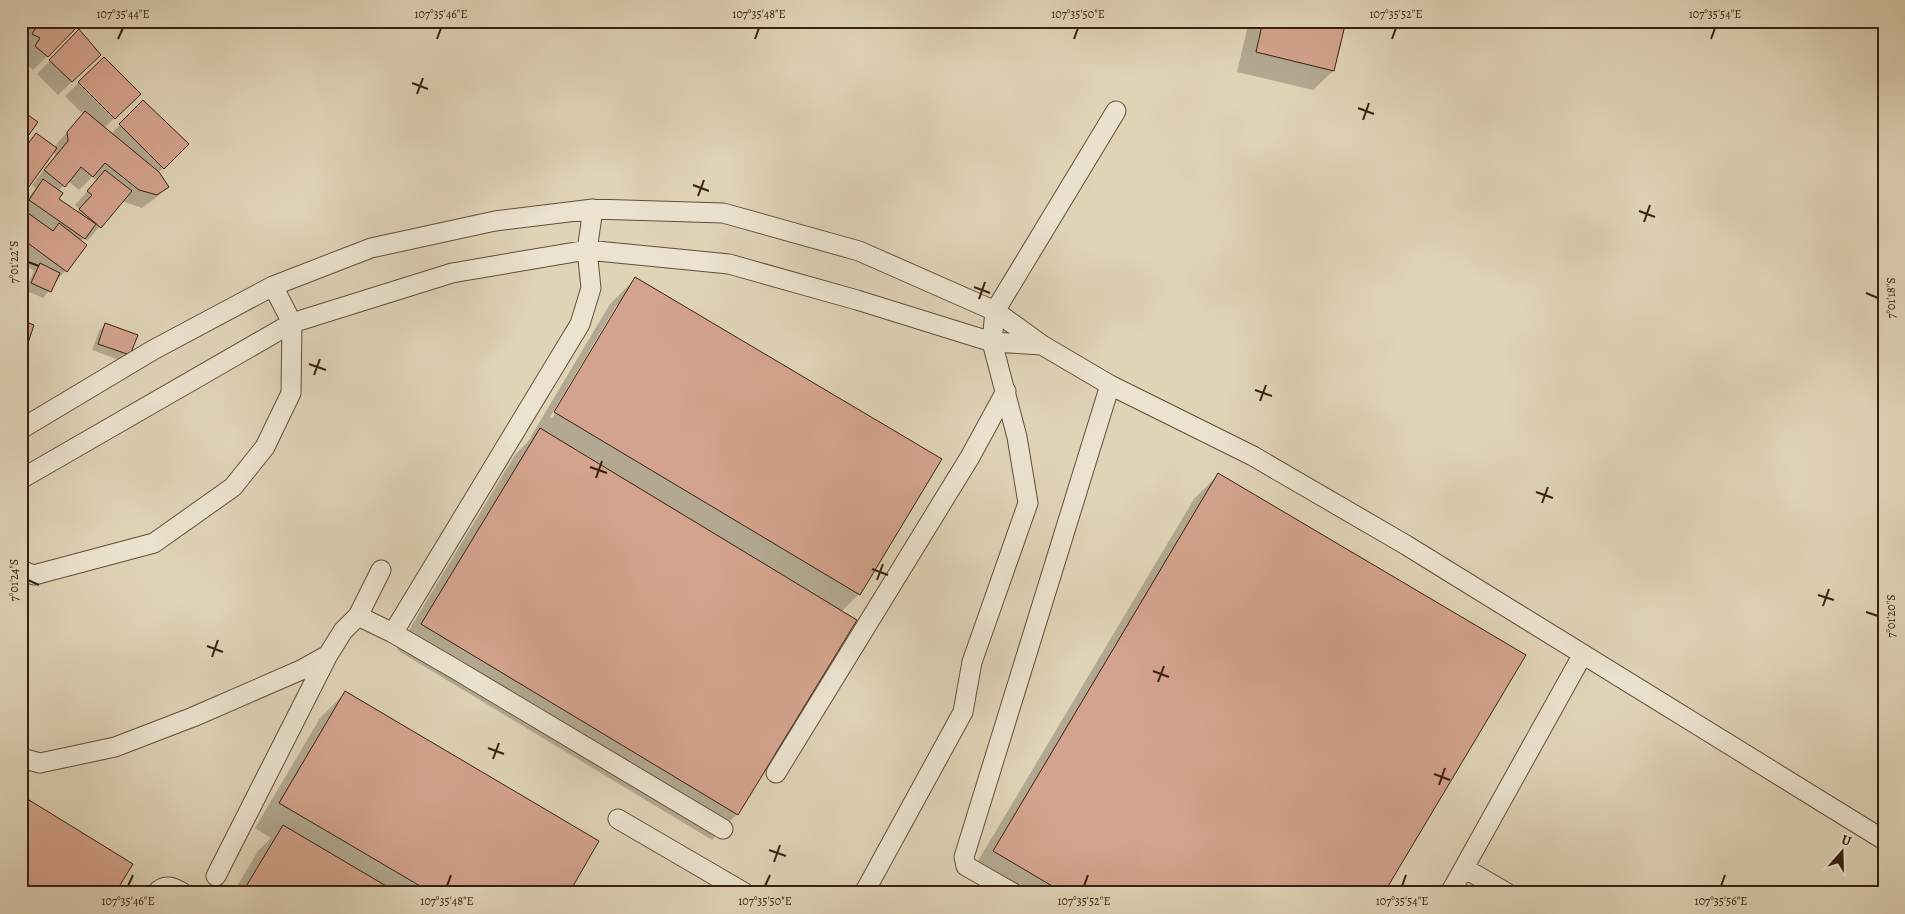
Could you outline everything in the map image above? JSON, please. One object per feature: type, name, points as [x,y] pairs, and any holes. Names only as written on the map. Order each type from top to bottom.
[{"type":"lane","points":[[864,893],[963,712],[972,662],[1028,503],[1018,437],[992,342],[995,311],[1116,111]]},
{"type":"lane","points":[[393,633],[580,324],[591,288],[587,250],[593,209]]},
{"type":"lane","points":[[21,429],[153,350],[273,286],[371,248],[495,221],[593,209],[723,213],[859,251],[995,311],[1042,346],[1110,386],[1253,456],[1406,545],[1884,840]]},
{"type":"lane","points":[[21,479],[292,323],[452,273],[587,250],[729,264],[857,300],[992,342],[1042,346]]},
{"type":"lane","points":[[21,570],[34,574],[154,543],[233,488],[265,447],[291,393],[292,323],[273,286]]},
{"type":"lane","points":[[1013,893],[966,866],[964,857],[1110,386]]},
{"type":"lane","points":[[776,773],[970,457],[1006,391]]},
{"type":"lane","points":[[216,876],[328,655],[343,632],[358,616],[380,570]]},
{"type":"lane","points":[[358,616],[393,633],[723,829]]},
{"type":"lane","points":[[1450,893],[1583,654]]},
{"type":"lane","points":[[21,758],[40,763],[115,747],[193,718],[301,670],[328,655]]},
{"type":"lane","points":[[618,819],[745,893]]},
{"type":"lane","points":[[1464,868],[1507,893]]},
{"type":"lane","points":[[156,893],[160,888],[166,887],[174,888],[183,893]]},
{"type":"building","points":[[40,21],[78,21],[80,24],[48,57],[35,46],[40,38],[32,34]]},
{"type":"building","points":[[1263,21],[1346,21],[1334,71],[1256,52]]},
{"type":"building","points":[[79,29],[101,55],[72,82],[49,60]]},
{"type":"building","points":[[104,57],[141,94],[115,119],[78,82]]},
{"type":"building","points":[[143,100],[189,144],[164,169],[119,124]]},
{"type":"building","points":[[21,110],[38,122],[21,146]]},
{"type":"building","points":[[85,111],[159,172],[169,187],[157,195],[139,190],[105,163],[93,177],[81,167],[65,187],[44,170],[68,141],[67,132]]},
{"type":"building","points":[[36,133],[57,148],[28,188],[21,183],[21,153]]},
{"type":"building","points":[[105,170],[132,191],[101,228],[79,209],[92,195],[87,191]]},
{"type":"building","points":[[43,179],[63,193],[59,199],[96,224],[85,239],[29,200]]},
{"type":"building","points":[[21,208],[53,231],[59,223],[87,245],[67,272],[21,238]]},
{"type":"building","points":[[40,263],[60,273],[51,292],[31,283]]},
{"type":"building","points":[[635,277],[942,459],[860,595],[554,412]]},
{"type":"building","points":[[21,320],[34,325],[28,343],[21,340]]},
{"type":"building","points":[[105,323],[138,335],[130,355],[98,344]]},
{"type":"building","points":[[540,428],[857,620],[738,815],[421,624]]},
{"type":"building","points":[[1218,473],[1526,655],[1384,893],[1064,893],[993,851]]},
{"type":"building","points":[[345,691],[599,841],[569,893],[432,893],[279,803]]},
{"type":"building","points":[[21,795],[133,864],[115,893],[21,893]]},
{"type":"building","points":[[283,825],[398,893],[242,893]]}]
